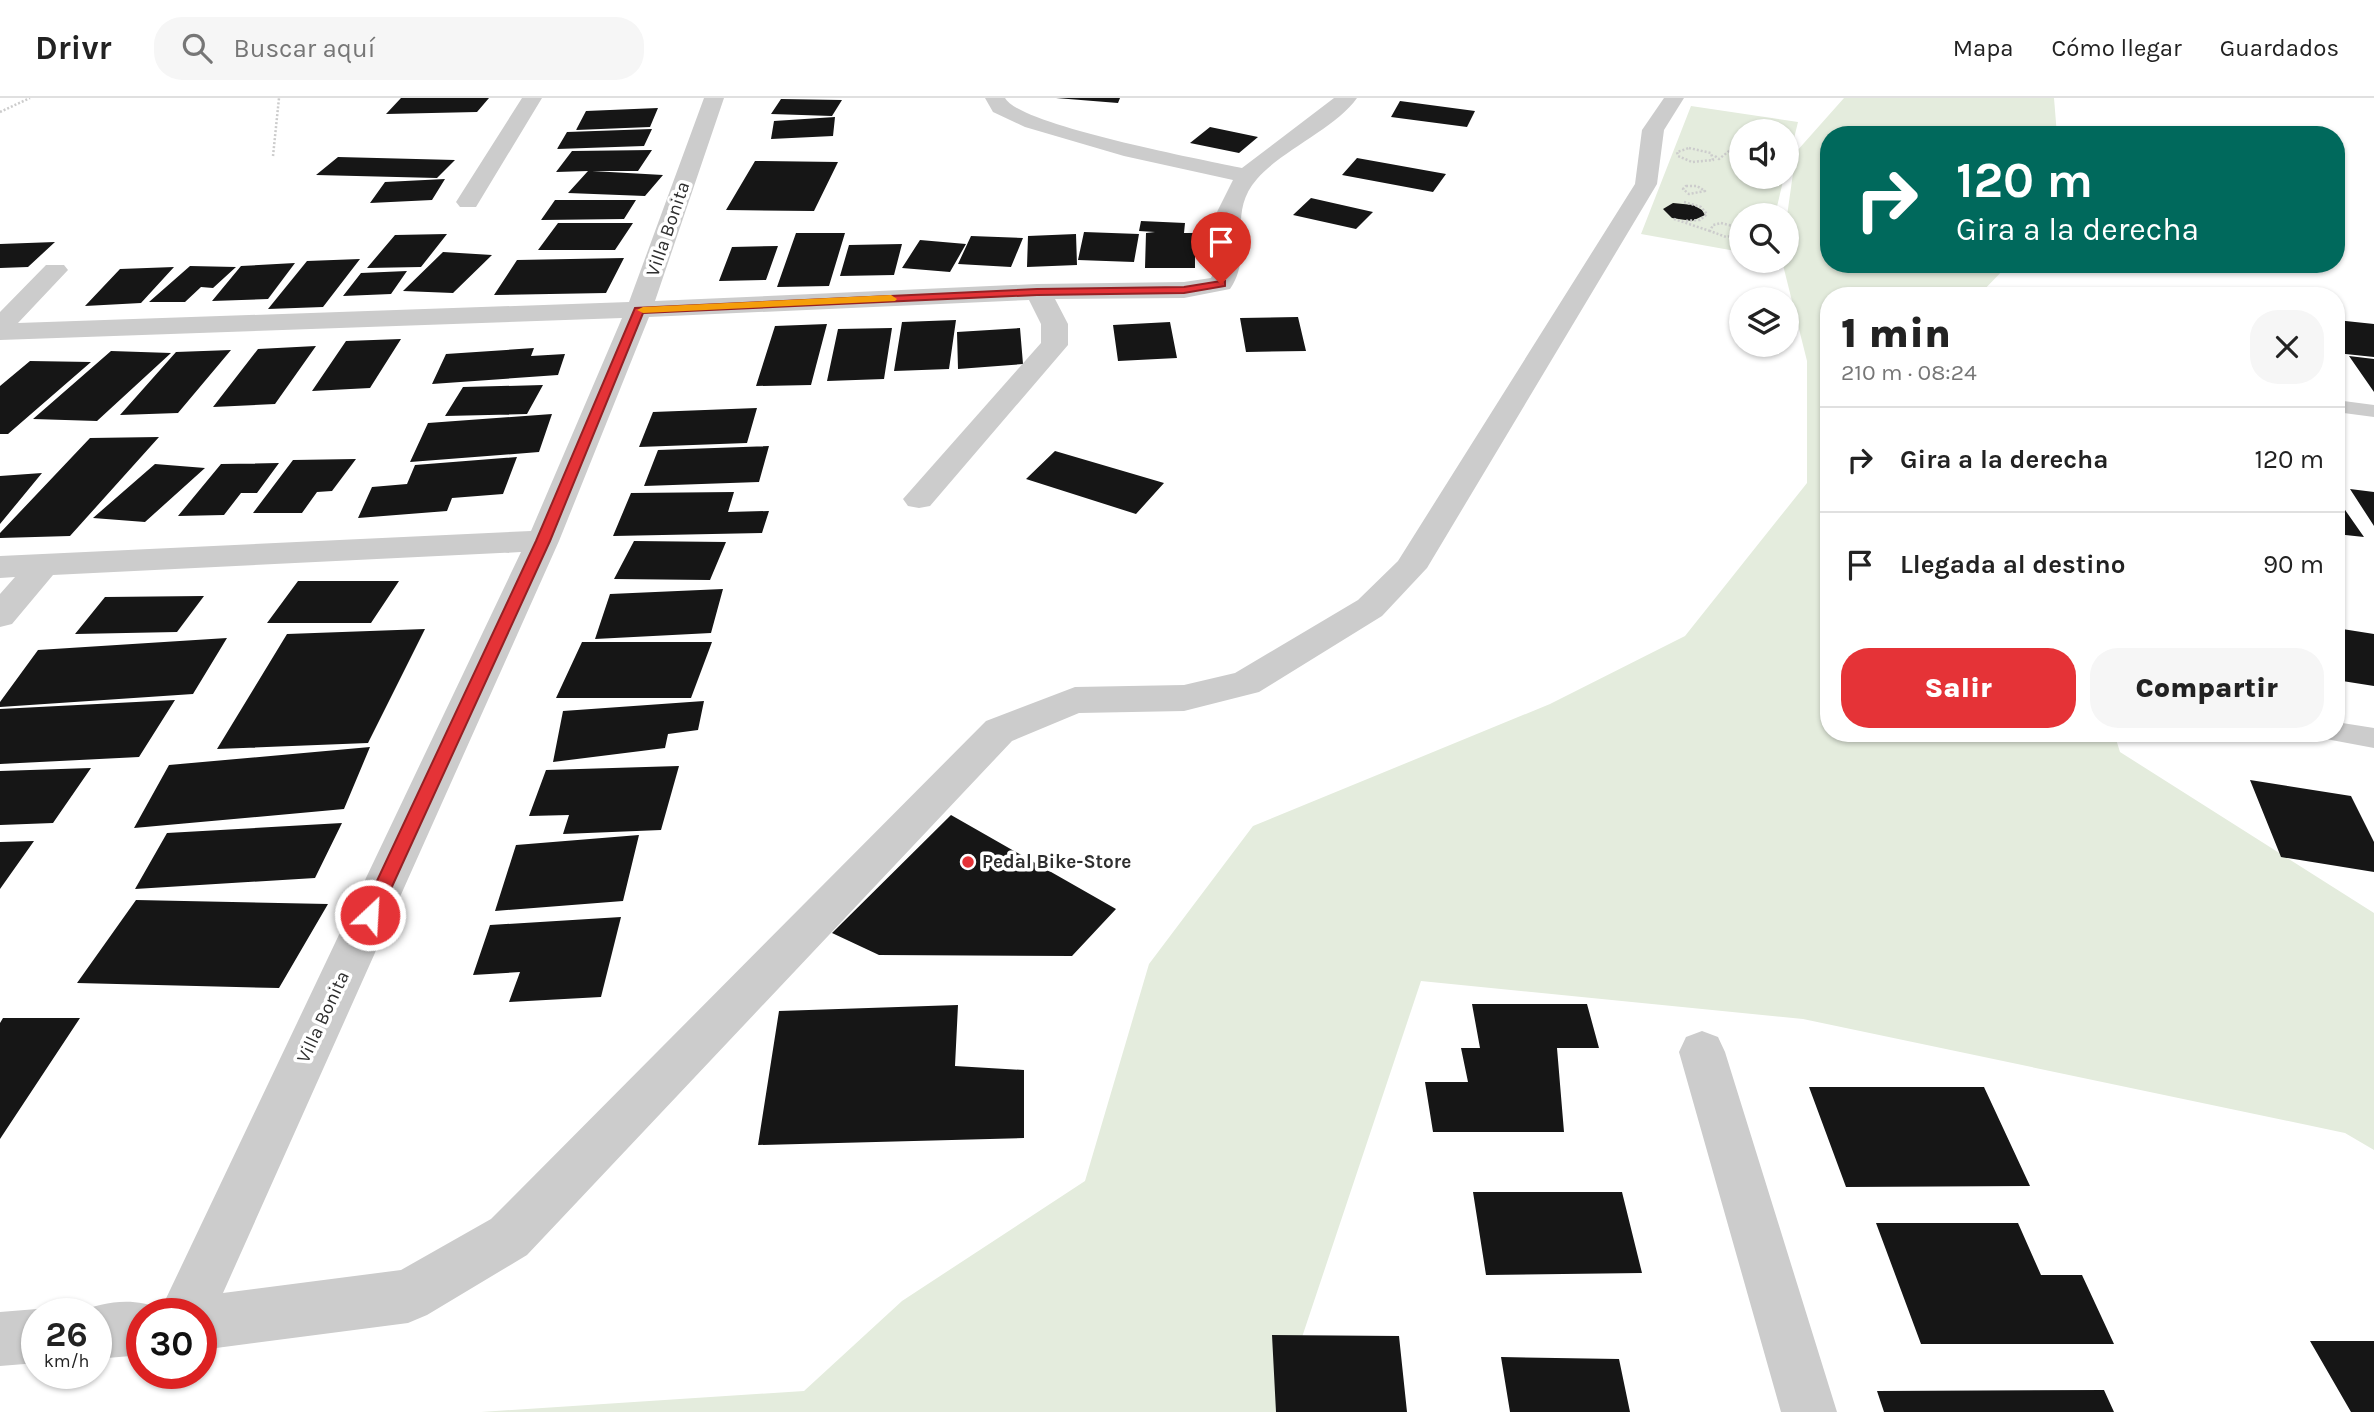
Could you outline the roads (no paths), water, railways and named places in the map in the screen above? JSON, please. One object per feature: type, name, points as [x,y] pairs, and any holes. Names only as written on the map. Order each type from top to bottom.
[{"type":"street","points":[[467,202],[532,98]]},
{"type":"street","name":"Villa Bonita","points":[[193,1298],[543,541],[639,310],[714,98]]},
{"type":"street","points":[[995,98],[1000,108],[1032,123],[1132,151],[1246,176]]},
{"type":"street","points":[[0,330],[639,310],[1037,292],[1184,290],[1221,284],[1230,265],[1227,216],[1246,176],[1347,98]]},
{"type":"street","points":[[217,1321],[408,1296],[509,1237],[999,731],[1075,700],[1184,698],[1245,683],[1370,608],[1409,568],[1646,184],[1653,130],[1674,98]]},
{"type":"street","points":[[0,330],[55,270]]},
{"type":"street","points":[[919,499],[1054,345],[1058,335],[1055,325],[1037,292]]},
{"type":"street","points":[[0,567],[543,541]]},
{"type":"street","points":[[0,617],[43,565]]},
{"type":"street","points":[[1702,1052],[1809,1412]]},
{"type":"street","points":[[0,1339],[21,1337]]},
{"type":"lane","points":[[2345,407],[2374,411]]},
{"type":"lane","points":[[2345,733],[2374,738]]},
{"type":"place","name":"Pedal Bike-Store","points":[[968,862]]}]
